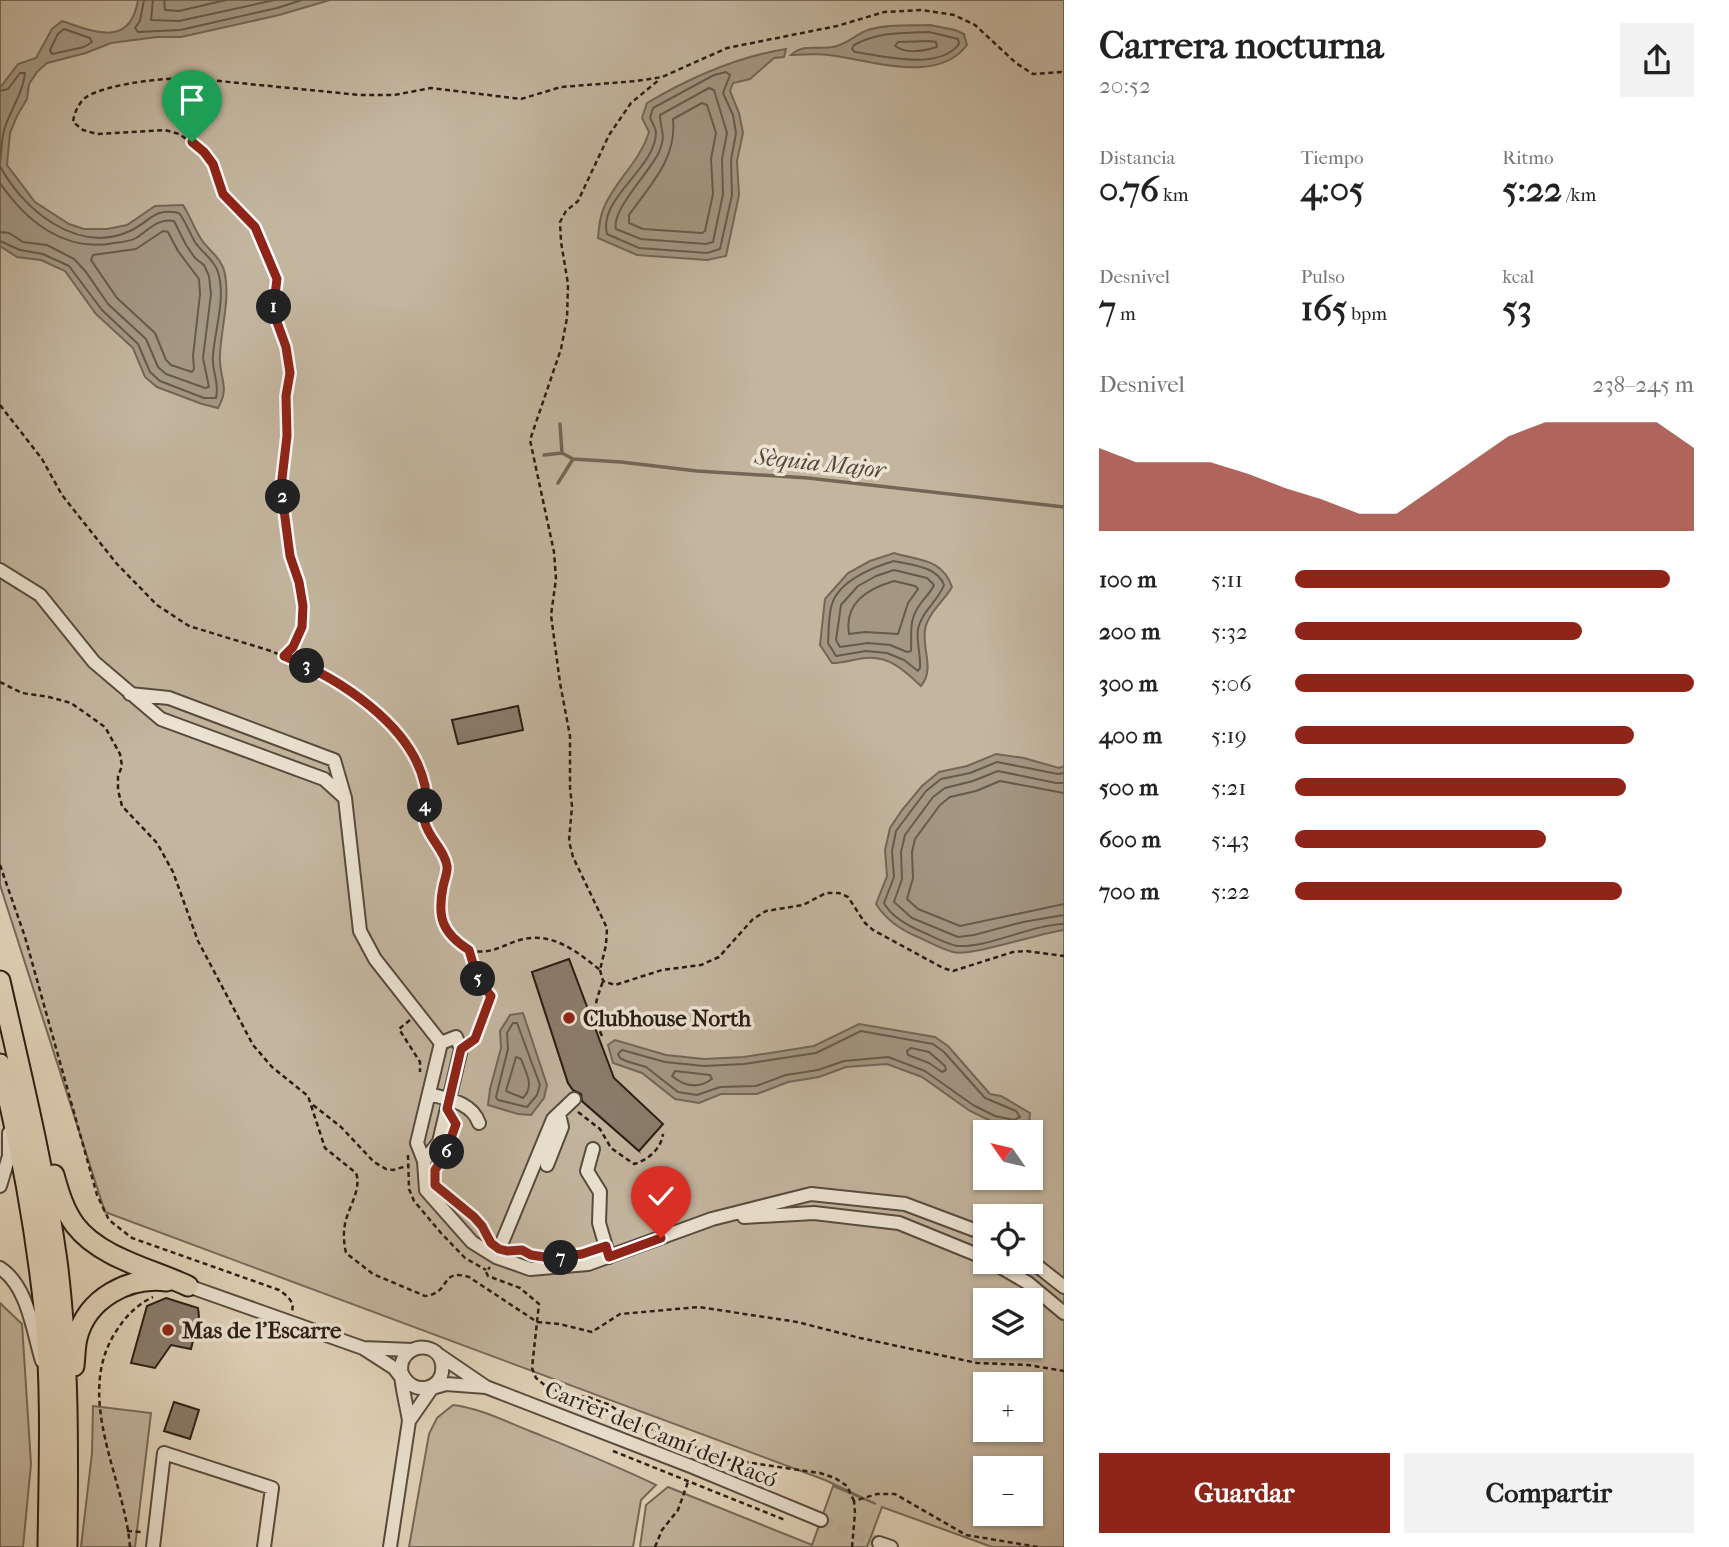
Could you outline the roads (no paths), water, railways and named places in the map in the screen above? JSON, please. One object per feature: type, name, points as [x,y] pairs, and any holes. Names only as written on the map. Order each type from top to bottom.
[{"type":"highway","points":[[0,981],[9,1060],[9,1098],[31,1205],[45,1318],[48,1380],[48,1547]]},
{"type":"highway","points":[[9,1060],[35,1090],[61,1200],[75,1225],[83,1234],[112,1253],[188,1286]]},
{"type":"highway","points":[[9,1060],[44,1179],[57,1264],[69,1426]]},
{"type":"highway","points":[[66,1547],[69,1426],[77,1338],[87,1315],[104,1297],[133,1282],[153,1279],[188,1286]]},
{"type":"street","points":[[0,570],[40,595],[94,662],[161,719],[324,779],[345,798]]},
{"type":"street","points":[[130,694],[169,698],[334,760]]},
{"type":"street","points":[[324,779],[334,760]]},
{"type":"street","points":[[334,760],[345,798],[360,931],[375,959],[441,1043]]},
{"type":"street","points":[[424,1161],[439,1142],[461,1049],[456,1037],[441,1043]]},
{"type":"street","points":[[441,1043],[417,1143],[424,1161],[426,1190],[472,1242],[530,1269],[588,1264],[712,1219],[811,1194],[905,1204],[973,1230]]},
{"type":"street","points":[[429,1094],[460,1103],[476,1115],[479,1123]]},
{"type":"street","points":[[0,1186],[9,1156],[9,1098]]},
{"type":"street","points":[[497,1253],[553,1119],[574,1099]]},
{"type":"street","points":[[547,1165],[562,1127],[559,1114]]},
{"type":"street","points":[[593,1149],[587,1171],[600,1192],[599,1223],[609,1257]]},
{"type":"street","points":[[712,1219],[814,1213],[899,1223],[973,1253]]},
{"type":"street","points":[[0,1268],[6,1272],[23,1298],[48,1380]]},
{"type":"street","points":[[1043,1270],[1064,1287]]},
{"type":"street","points":[[1013,1274],[1028,1283],[1064,1313]]},
{"type":"street","points":[[1028,1283],[1032,1274]]},
{"type":"street","points":[[188,1286],[363,1348],[394,1368],[414,1387],[431,1387]]},
{"type":"street","points":[[363,1348],[412,1350],[425,1347],[437,1353],[443,1366],[442,1373],[409,1421]]},
{"type":"street","points":[[390,1547],[409,1421],[403,1359],[412,1350]]},
{"type":"street","name":"Carrer del Camí del Racó","points":[[437,1353],[486,1387],[821,1520]]},
{"type":"street","name":"Carrer del Camí del Racó","points":[[431,1387],[446,1384],[486,1387]]},
{"type":"street","points":[[153,1547],[164,1453],[272,1488],[264,1547]]},
{"type":"water","points":[[138,0],[330,0],[279,15],[181,37],[111,43],[47,63],[29,84],[27,99],[10,133],[7,165],[35,202],[69,224],[84,229],[107,229],[127,225],[155,206],[183,205],[201,239],[218,259],[225,274],[225,314],[220,363],[224,394],[218,408],[157,387],[145,377],[133,348],[96,314],[65,271],[41,260],[17,257],[0,246],[0,88],[18,64],[36,58],[52,29],[62,21],[98,32],[119,31],[134,15]]},
{"type":"water","points":[[930,25],[964,34],[967,45],[954,57],[939,64],[921,67],[883,65],[824,54],[791,55],[806,48],[838,46],[876,28]]},
{"type":"water","points":[[786,49],[784,57],[774,58],[750,79],[733,83],[730,91],[743,133],[737,161],[739,195],[726,256],[707,260],[637,255],[598,238],[605,205],[640,152],[649,132],[642,118],[647,103],[714,69],[749,57]]},
{"type":"water","points":[[894,553],[936,566],[948,578],[952,587],[926,624],[927,673],[921,686],[903,670],[882,659],[866,658],[832,663],[820,645],[825,599],[848,573],[870,561]]},
{"type":"water","points":[[996,754],[1024,758],[1059,768],[1064,766],[1064,930],[974,951],[953,952],[900,928],[884,915],[876,904],[887,876],[885,850],[890,828],[922,786],[939,772],[967,766]]},
{"type":"water","points":[[523,1013],[547,1085],[544,1098],[531,1115],[488,1105],[501,1048],[500,1031],[510,1015]]},
{"type":"water","points":[[859,1024],[935,1037],[948,1046],[990,1094],[1001,1096],[1030,1113],[1029,1120],[989,1120],[970,1111],[922,1077],[887,1064],[846,1067],[819,1077],[788,1082],[757,1094],[721,1094],[699,1103],[675,1099],[642,1073],[613,1063],[608,1045],[615,1040],[666,1055],[704,1059],[744,1057],[814,1046]]},
{"type":"waterway","name":"Sèquia Major","points":[[560,424],[562,453],[573,459],[808,478],[1064,507]]},
{"type":"waterway","name":"Sèquia Major","points":[[544,455],[562,453]]},
{"type":"waterway","name":"Sèquia Major","points":[[558,483],[573,459]]},
{"type":"tunnel","points":[[821,1520],[879,1543]]},
{"type":"place","name":"Clubhouse North","points":[[569,1018]]},
{"type":"place","name":"Mas de l'Escarre","points":[[168,1330]]}]
